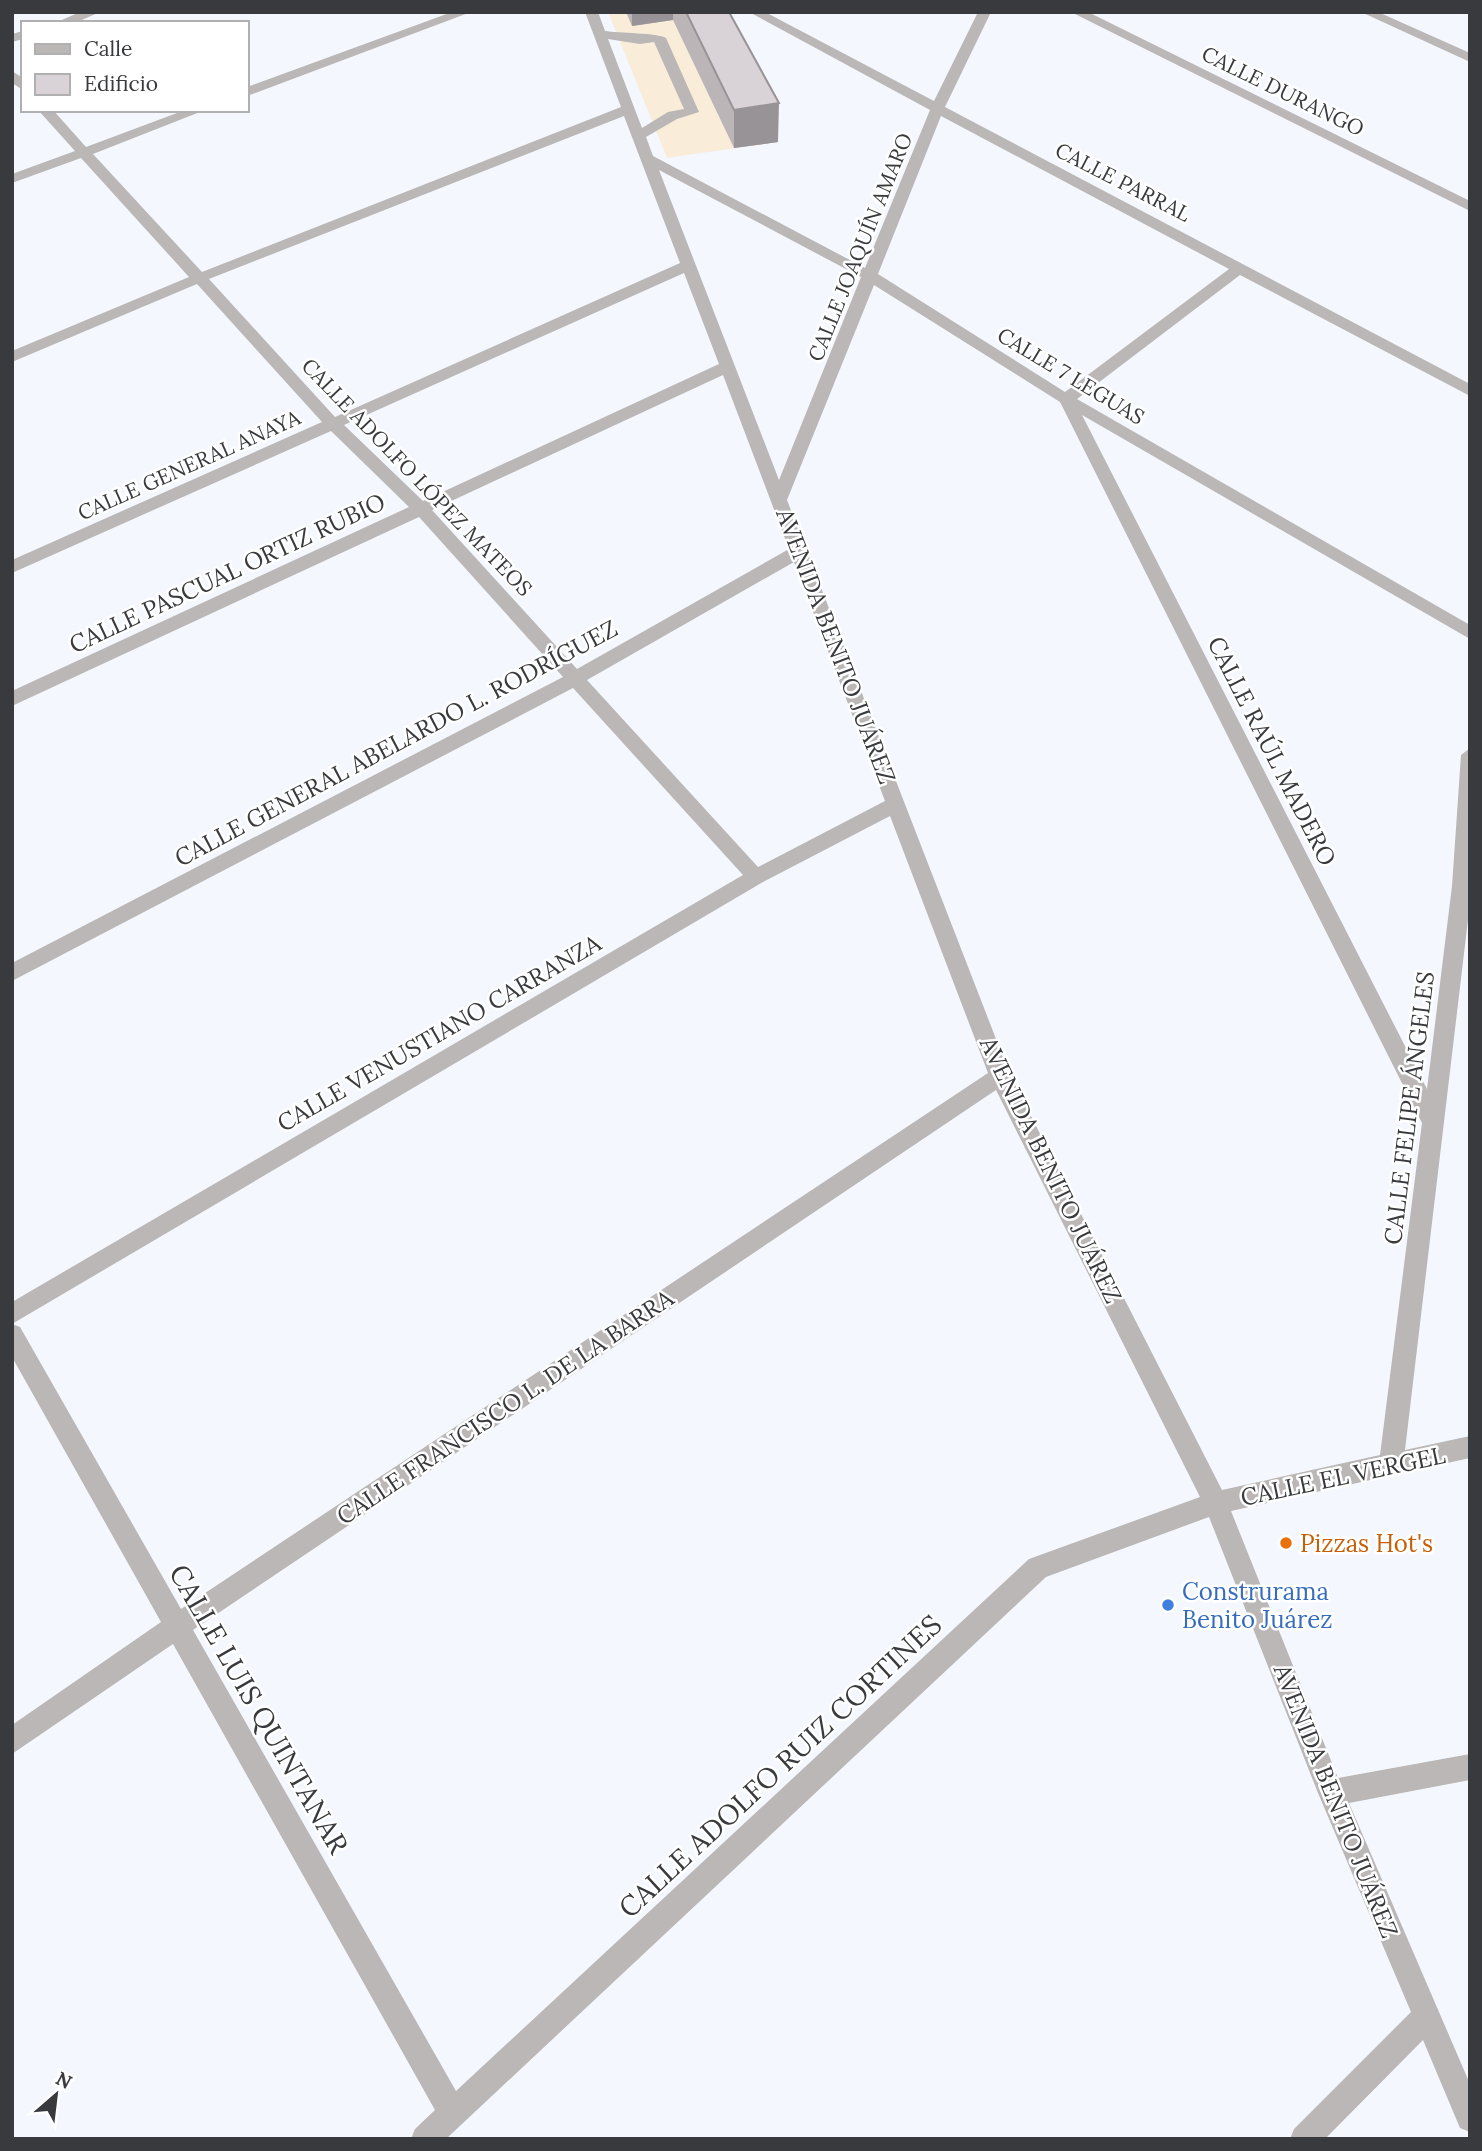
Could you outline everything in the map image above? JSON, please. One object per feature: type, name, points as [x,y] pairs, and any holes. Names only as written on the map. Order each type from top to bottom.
[{"type":"street","points":[[67,21],[94,12]]},
{"type":"street","points":[[248,92],[465,12]]},
{"type":"street","name":"AVENIDA BENITO JUÁREZ","points":[[591,12],[1000,1076],[1216,1503],[1331,1793],[1470,2118]]},
{"type":"street","name":"CALLE PARRAL","points":[[755,12],[1241,267],[1470,391]]},
{"type":"street","name":"CALLE JOAQUÍN AMARO","points":[[779,500],[872,276],[937,109],[985,12]]},
{"type":"street","name":"CALLE DURANGO","points":[[1077,12],[1470,206]]},
{"type":"street","points":[[1367,12],[1470,58]]},
{"type":"street","points":[[600,34],[640,40],[659,38],[692,112],[673,115],[640,135]]},
{"type":"street","points":[[12,357],[199,278],[629,109]]},
{"type":"street","name":"CALLE ADOLFO LÓPEZ MATEOS","points":[[47,112],[332,424],[422,510],[756,877]]},
{"type":"street","points":[[12,179],[193,112]]},
{"type":"street","name":"CALLE 7 LEGUAS","points":[[649,159],[872,276],[1066,399],[1470,633]]},
{"type":"street","name":"CALLE GENERAL ANAYA","points":[[12,567],[689,265]]},
{"type":"street","points":[[1066,399],[1241,267]]},
{"type":"street","name":"CALLE PASCUAL ORTIZ RUBIO","points":[[12,699],[728,366]]},
{"type":"street","name":"CALLE RAÚL MADERO","points":[[1066,399],[1434,1125]]},
{"type":"street","name":"CALLE GENERAL ABELARDO L. RODRÍGUEZ","points":[[12,973],[576,678],[799,551]]},
{"type":"street","name":"CALLE FELIPE ÁNGELES","points":[[1391,1466],[1466,889],[1470,755]]},
{"type":"street","name":"CALLE VENUSTIANO CARRANZA","points":[[12,1314],[756,877],[896,804]]},
{"type":"street","name":"CALLE FRANCISCO L. DE LA BARRA","points":[[12,1741],[176,1627],[1000,1076]]},
{"type":"street","name":"CALLE LUIS QUINTANAR","points":[[12,1335],[453,2114]]},
{"type":"street","name":"CALLE EL VERGEL","points":[[1216,1503],[1470,1447]]},
{"type":"street","name":"CALLE ADOLFO RUIZ CORTINES","points":[[425,2139],[1038,1568],[1216,1503]]},
{"type":"street","points":[[1331,1793],[1470,1768]]},
{"type":"street","points":[[1304,2139],[1426,2017]]},
{"type":"shaded area","points":[[608,12],[709,12],[778,142],[667,158]]},
{"type":"building","points":[[686,12],[729,12],[779,103],[734,110]]},
{"type":"place","name":"Pizzas Hot's","points":[[1286,1543]]},
{"type":"place","name":"Construrama Benito Juárez","points":[[1168,1605]]}]
